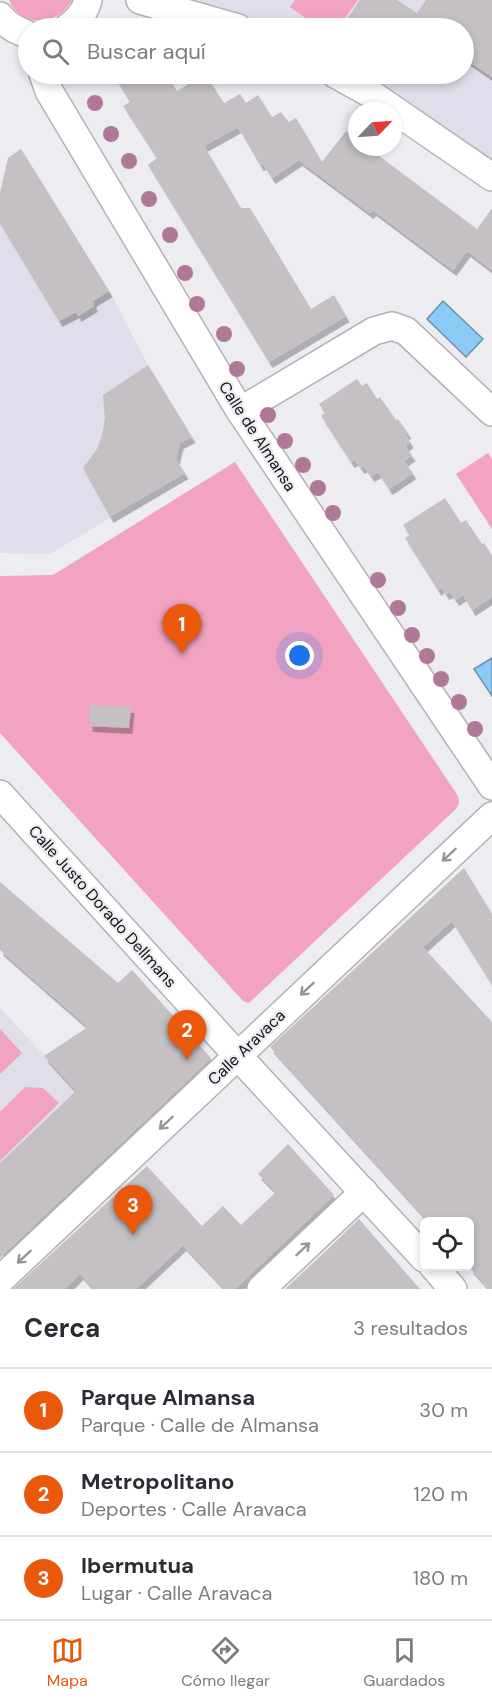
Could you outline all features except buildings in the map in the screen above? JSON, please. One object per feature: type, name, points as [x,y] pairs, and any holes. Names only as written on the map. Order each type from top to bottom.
[{"type":"street","points":[[79,18],[87,7],[88,0]]},
{"type":"street","points":[[140,0],[203,18]]},
{"type":"street","points":[[0,16],[3,21],[18,31]]},
{"type":"street","name":"Calle de Almansa","points":[[47,84],[240,411],[492,786]]},
{"type":"street","points":[[353,84],[492,177]]},
{"type":"street","points":[[240,411],[374,331],[392,326],[406,331],[492,412]]},
{"type":"street","name":"Calle Justo Dorado Dellmans","points":[[0,794],[420,1254]]},
{"type":"street","name":"Calle Aravaca","points":[[0,1280],[492,816]]},
{"type":"street","points":[[261,1289],[364,1192]]},
{"type":"street","points":[[437,1271],[453,1289]]},
{"type":"shaded area","points":[[9,0],[72,0],[66,9],[52,18],[26,18],[15,9]]},
{"type":"shaded area","points":[[129,0],[492,0],[492,177],[402,118],[402,102],[378,102],[350,84],[474,84],[474,18],[199,18]]},
{"type":"shaded area","points":[[295,0],[358,0],[345,18],[306,18],[290,7]]},
{"type":"shaded area","points":[[21,149],[109,291],[148,365],[192,437],[180,443],[176,460],[185,473],[50,554],[0,553],[0,193],[8,158]]},
{"type":"shaded area","points":[[488,453],[492,459],[492,529],[456,474]]},
{"type":"shaded area","points":[[235,462],[458,796],[459,803],[457,808],[249,1003],[243,1001],[0,733],[0,576],[53,575]]},
{"type":"shaded area","points":[[0,1008],[123,1141],[0,1260]]},
{"type":"shaded area","points":[[0,1029],[22,1053],[0,1074]]},
{"type":"shaded area","points":[[25,1087],[43,1088],[59,1103],[0,1161],[0,1112]]},
{"type":"water","points":[[443,301],[483,339],[466,357],[427,319]]},
{"type":"water","points":[[492,658],[492,696],[474,669]]},
{"type":"place","name":"Parque Almansa","points":[[182,654]]},
{"type":"place","name":"Metropolitano","points":[[187,1060]]},
{"type":"place","name":"Ibermutua","points":[[133,1235]]}]
